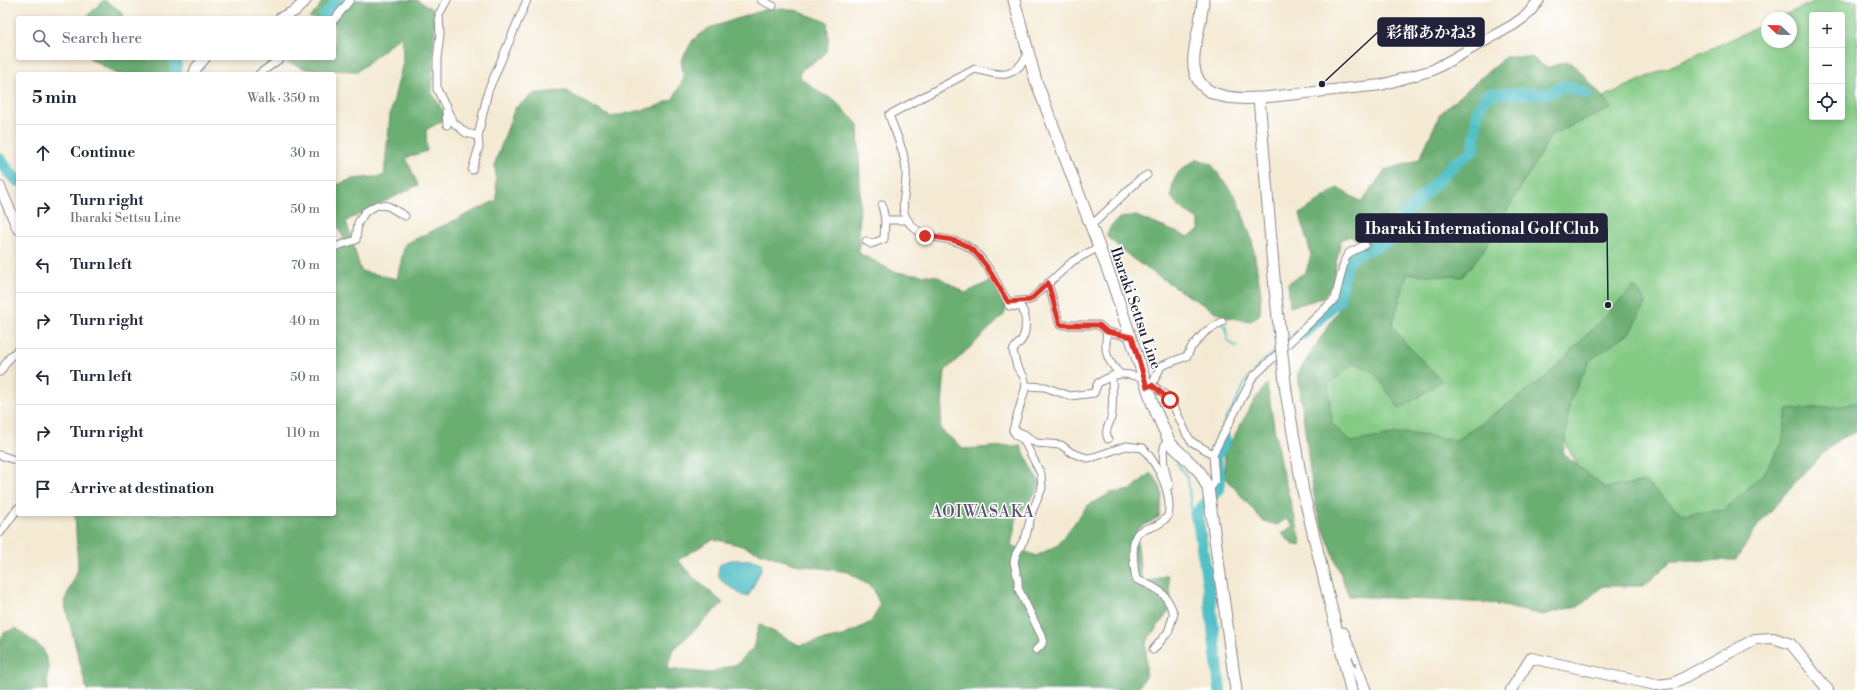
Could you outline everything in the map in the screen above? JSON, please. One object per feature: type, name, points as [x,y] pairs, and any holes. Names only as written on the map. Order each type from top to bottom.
[{"type":"main road","name":"Ibaraki Settsu Line","points":[[1014,0],[1036,81],[1091,223],[1150,385],[1153,405],[1168,440],[1200,472],[1209,495],[1236,690]]},
{"type":"main road","points":[[1203,0],[1201,22],[1194,54],[1194,66],[1197,77],[1209,91],[1220,96],[1236,99],[1259,98],[1275,289],[1286,392],[1303,491],[1333,613],[1336,634],[1351,690]]},
{"type":"main road","points":[[1333,613],[1365,690]]},
{"type":"street","points":[[285,16],[296,11],[306,0]]},
{"type":"street","points":[[336,18],[350,0]]},
{"type":"street","points":[[447,0],[439,14],[440,35],[437,59],[437,89],[453,122],[466,133],[478,136]]},
{"type":"street","points":[[472,170],[479,147],[478,136],[488,91],[527,0]]},
{"type":"street","points":[[761,0],[773,6]]},
{"type":"street","points":[[1259,98],[1381,85],[1433,70],[1513,25],[1527,15],[1539,0]]},
{"type":"street","points":[[1013,430],[1026,386],[1024,377],[1017,367],[1013,351],[1016,345],[1021,341],[1026,330],[1023,310],[1021,307],[1009,306],[982,260],[970,247],[952,240],[925,236],[911,225],[903,210],[906,170],[889,115],[975,69],[994,74],[1011,74],[1020,68],[1028,55]]},
{"type":"street","points":[[195,72],[196,68],[203,60]]},
{"type":"street","points":[[262,72],[279,60]]},
{"type":"street","points":[[446,108],[446,125]]},
{"type":"street","points":[[1091,223],[1095,222],[1139,180],[1147,175]]},
{"type":"street","points":[[0,187],[16,224]]},
{"type":"street","points":[[336,246],[356,240],[358,222],[365,212],[377,205],[388,206],[405,216]]},
{"type":"street","points":[[866,241],[871,244],[884,239],[885,220],[882,205]]},
{"type":"street","points":[[885,220],[908,220]]},
{"type":"street","points":[[1209,495],[1214,483],[1213,454],[1253,377],[1335,299],[1347,256],[1365,245]]},
{"type":"street","points":[[1008,302],[1030,300],[1073,261],[1099,247]]},
{"type":"street","points":[[1048,283],[1060,325],[1099,325],[1107,332],[1132,337]]},
{"type":"street","points":[[1150,385],[1161,366],[1188,356],[1191,348],[1205,332],[1222,322]]},
{"type":"street","points":[[1107,332],[1104,347],[1116,375],[1111,418],[1106,432],[1108,439]]},
{"type":"street","points":[[0,372],[10,357],[16,352]]},
{"type":"street","points":[[1026,386],[1045,387],[1070,396],[1094,393],[1098,383],[1116,375],[1127,373],[1150,385],[1170,400],[1192,442],[1213,454]]},
{"type":"street","points":[[1013,430],[1024,434],[1036,443],[1061,445],[1072,453],[1086,458],[1126,446],[1143,448],[1159,470],[1166,488],[1169,511],[1168,516],[1158,526],[1140,531],[1135,537],[1133,561],[1136,578],[1155,588],[1168,598],[1174,614],[1168,632],[1153,650]]},
{"type":"street","points":[[1013,430],[1017,436],[1023,439],[1041,474],[1042,488],[1032,512],[1026,536],[1016,554],[1014,562],[1018,580],[1018,588],[1042,639],[1042,644],[1036,650]]},
{"type":"street","points":[[1166,488],[1169,486],[1163,464],[1165,444],[1168,440]]},
{"type":"street","points":[[0,455],[16,460]]},
{"type":"street","points":[[0,533],[16,511]]},
{"type":"street","points":[[1511,690],[1531,658],[1656,685],[1674,683],[1755,639],[1773,638],[1791,644],[1828,690]]},
{"type":"green space","points":[[104,0],[122,12],[123,16],[87,16]]},
{"type":"green space","points":[[323,0],[417,0],[435,11],[432,93],[447,118],[426,130],[427,151],[406,158],[418,185],[346,221],[361,271],[397,279],[405,244],[497,200],[495,163],[515,108],[535,93],[566,91],[611,117],[655,107],[673,99],[684,78],[681,61],[693,40],[709,28],[770,8],[795,10],[827,22],[828,41],[826,52],[817,60],[801,70],[800,77],[820,93],[834,100],[858,124],[860,181],[859,253],[895,272],[937,276],[965,293],[993,280],[1007,304],[1004,315],[945,371],[940,429],[964,449],[1020,445],[1041,485],[1017,517],[1011,545],[1036,556],[1058,545],[1087,506],[1111,493],[1131,490],[1150,473],[1159,483],[1162,499],[1159,517],[1136,530],[1142,583],[1168,575],[1172,607],[1146,642],[1146,677],[1136,690],[87,690],[64,602],[78,569],[75,516],[336,516],[336,246],[344,239],[336,223],[336,185],[352,179],[384,176],[390,115],[403,62],[402,35],[358,71],[306,69],[281,60],[336,60],[336,16],[311,16]],"holes":[[[713,539],[739,545],[794,564],[848,572],[873,588],[880,605],[871,622],[843,636],[799,645],[759,624],[753,648],[737,664],[708,673],[667,669],[672,651],[723,603],[693,577],[678,560]]]},
{"type":"green space","points":[[1818,0],[1857,0],[1857,409],[1709,538],[1594,499],[1544,399],[1442,464],[1368,474],[1323,435],[1327,344],[1490,165],[1603,97],[1761,26],[1761,48],[1797,48],[1797,12],[1791,12]]},
{"type":"green space","points":[[1505,57],[1531,57],[1547,68],[1568,61],[1580,71],[1612,108],[1552,134],[1483,251],[1462,277],[1407,274],[1392,325],[1406,344],[1442,381],[1400,409],[1374,372],[1354,363],[1328,384],[1332,424],[1351,442],[1404,433],[1457,440],[1546,377],[1634,286],[1646,302],[1630,332],[1589,361],[1570,401],[1563,454],[1605,488],[1645,482],[1682,514],[1725,510],[1764,473],[1782,443],[1787,410],[1843,406],[1857,402],[1857,432],[1839,439],[1804,472],[1757,527],[1736,560],[1671,561],[1644,586],[1603,586],[1581,605],[1543,615],[1489,603],[1349,596],[1317,512],[1310,471],[1298,373],[1343,303],[1348,269],[1366,244],[1349,236],[1341,240],[1332,284],[1323,298],[1290,307],[1288,283],[1306,272],[1311,255],[1300,214],[1337,188],[1362,202],[1385,170],[1419,160],[1440,114]]},
{"type":"green space","points":[[92,60],[174,60],[176,72],[114,72]]},
{"type":"green space","points":[[1198,159],[1211,164],[1237,199],[1252,240],[1261,294],[1260,314],[1251,321],[1225,317],[1182,292],[1133,259],[1106,236],[1111,226],[1119,218],[1136,216],[1188,237],[1199,231],[1199,221],[1179,206],[1171,197],[1175,178],[1181,170]]},
{"type":"green space","points":[[1267,384],[1280,463],[1302,544],[1293,545],[1282,534],[1293,525],[1286,519],[1277,525],[1263,521],[1224,476],[1225,452],[1254,401]]},
{"type":"green space","points":[[16,628],[43,649],[49,668],[47,677],[48,690],[0,690],[0,640],[4,633]]},
{"type":"water","points":[[731,560],[751,560],[762,564],[761,570],[749,595],[743,596],[722,581],[718,574],[719,566],[722,563]]},
{"type":"waterway","points":[[325,16],[337,0]]},
{"type":"waterway","points":[[176,60],[176,72]]},
{"type":"waterway","points":[[1303,334],[1339,300],[1346,266],[1354,256],[1390,240],[1402,218],[1456,162],[1472,152],[1475,143],[1477,112],[1487,95],[1493,93],[1548,94],[1561,86],[1569,87],[1586,94]]},
{"type":"waterway","points":[[0,159],[16,179]]},
{"type":"waterway","points":[[1319,310],[1327,302]]},
{"type":"waterway","points":[[1222,325],[1226,326],[1228,341],[1237,347]]},
{"type":"waterway","points":[[1285,340],[1297,331]]},
{"type":"waterway","points":[[1254,371],[1277,348]]},
{"type":"waterway","points":[[1215,443],[1224,425],[1225,419],[1229,415],[1250,376]]},
{"type":"waterway","points":[[1220,690],[1209,592],[1198,521],[1195,515],[1219,489],[1220,483],[1216,458],[1225,439]]},
{"type":"waterway","points":[[1177,463],[1188,479],[1191,507],[1195,515]]},
{"type":"place","name":"彩都あかね3","points":[[1322,84]]},
{"type":"place","name":"Ibaraki International Golf Club","points":[[1608,305]]},
{"type":"district","name":"AOIWASAKA","points":[[983,511]]},
{"type":"route","points":[[925,236],[952,240],[970,247],[982,260],[1008,302],[1030,300],[1048,283],[1060,325],[1099,325],[1107,332],[1132,337],[1147,387],[1152,385],[1170,400]]}]
